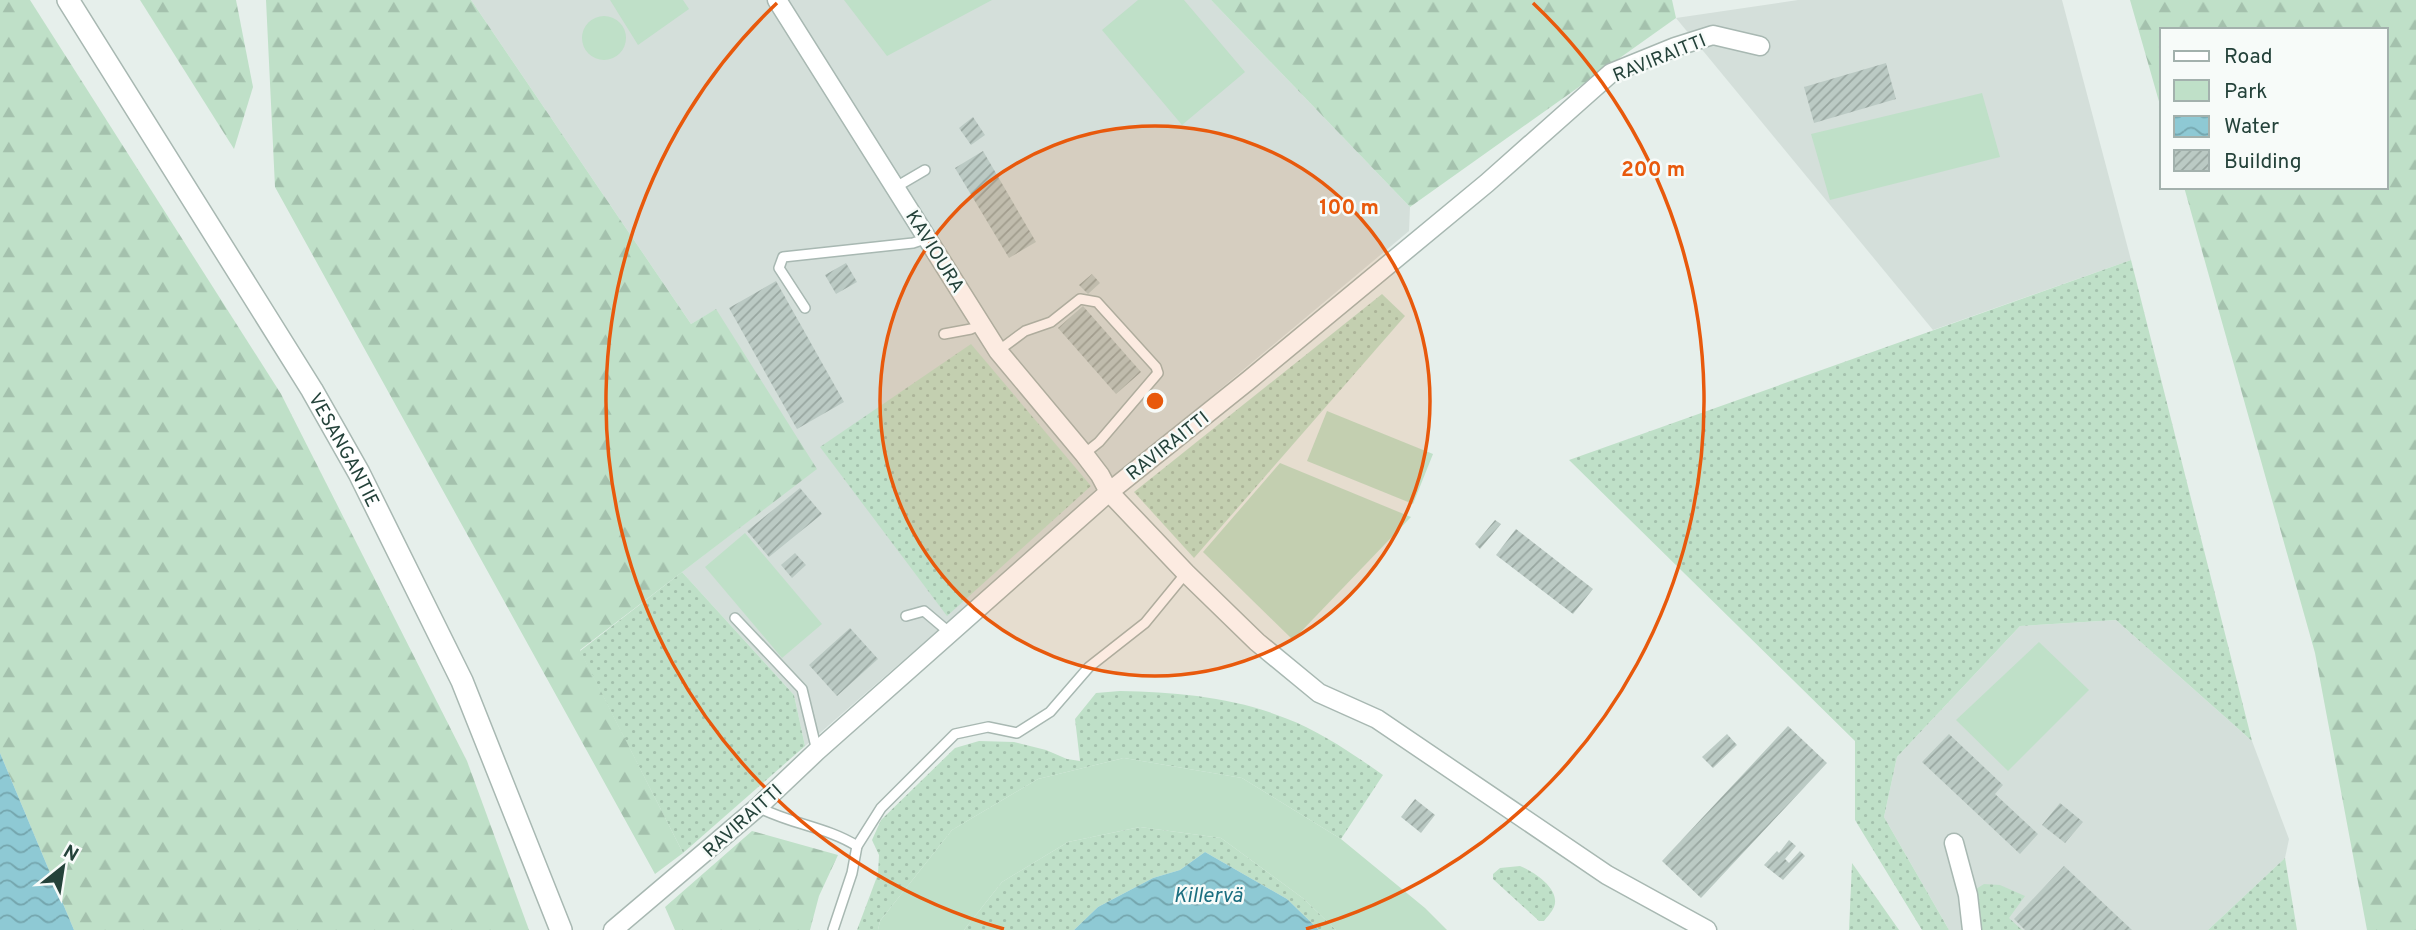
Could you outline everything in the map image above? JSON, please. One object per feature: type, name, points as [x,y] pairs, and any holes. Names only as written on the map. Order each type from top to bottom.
[{"type":"street","name":"VESANGANTIE","points":[[68,0],[312,390],[359,473],[461,681],[561,930]]},
{"type":"street","name":"KAVIOURA","points":[[777,0],[998,351],[1084,454],[1109,492],[1186,573],[1257,642],[1319,693],[1377,719],[1607,876],[1706,930]]},
{"type":"street","name":"RAVIRAITTI","points":[[613,930],[758,807],[817,751],[1109,492],[1487,183],[1611,74],[1675,47],[1713,35],[1760,46]]},
{"type":"street","points":[[1954,843],[1968,895],[1972,930]]},
{"type":"lane","points":[[896,187],[925,170]]},
{"type":"lane","points":[[805,308],[779,268],[783,257],[913,243],[928,238]]},
{"type":"lane","points":[[998,351],[1024,331],[1051,322],[1080,299],[1097,302],[1156,367],[1158,373],[1099,442],[1084,454]]},
{"type":"lane","points":[[944,334],[980,325]]},
{"type":"lane","points":[[833,930],[858,846],[881,808],[955,734],[988,727],[1017,733],[1050,712],[1089,667],[1145,623],[1186,573]]},
{"type":"lane","points":[[906,615],[924,611],[950,633]]},
{"type":"lane","points":[[735,618],[802,689],[817,751]]},
{"type":"lane","points":[[758,807],[843,837],[858,846]]},
{"type":"shaded area","points":[[471,0],[1211,0],[1410,207],[1409,231],[1083,504],[805,746],[794,695],[682,572],[816,469],[715,310],[691,324]]},
{"type":"shaded area","points":[[1798,0],[2062,0],[2131,260],[1933,330],[1676,18]]},
{"type":"shaded area","points":[[2116,620],[2252,741],[2289,839],[2285,858],[2208,930],[1949,930],[1884,817],[1897,757],[2020,626]]},
{"type":"green space","points":[[0,0],[30,0],[281,394],[467,761],[529,930],[74,930],[0,753]]},
{"type":"green space","points":[[140,0],[236,0],[253,87],[234,149]]},
{"type":"green space","points":[[266,0],[471,0],[691,324],[716,309],[817,469],[580,650],[683,853],[655,874],[275,187]]},
{"type":"green space","points":[[610,0],[683,0],[689,9],[638,45]]},
{"type":"green space","points":[[844,0],[992,0],[887,56]]},
{"type":"green space","points":[[1138,0],[1184,0],[1245,72],[1182,125],[1102,30]]},
{"type":"green space","points":[[1211,0],[1672,0],[1676,18],[1410,207]]},
{"type":"green space","points":[[2130,0],[2416,0],[2416,930],[2367,930],[2315,653],[2185,189],[2388,189],[2388,28],[2160,28],[2160,105]]},
{"type":"green space","points":[[604,16],[613,17],[620,22],[625,29],[625,47],[620,54],[613,59],[604,60],[595,59],[588,54],[583,47],[582,38],[583,29],[588,22],[595,17]]},
{"type":"green space","points":[[1982,93],[2000,157],[1830,200],[1811,134]]},
{"type":"green space","points":[[2131,260],[2252,741],[2116,620],[2020,626],[1897,757],[1884,817],[1949,930],[1922,930],[1855,820],[1855,741],[1569,460]]},
{"type":"green space","points":[[1382,294],[1405,316],[1194,558],[1134,492]]},
{"type":"green space","points":[[971,344],[1091,486],[947,616],[820,447]]},
{"type":"green space","points":[[1327,411],[1433,454],[1413,504],[1307,461]]},
{"type":"green space","points":[[1280,463],[1411,517],[1293,640],[1203,552]]},
{"type":"green space","points":[[745,533],[822,624],[782,658],[705,567]]},
{"type":"green space","points":[[682,572],[794,695],[805,746],[683,853],[580,651]]},
{"type":"green space","points":[[2039,642],[2089,690],[2008,771],[1956,720]]},
{"type":"green space","points":[[1120,691],[1204,697],[1265,711],[1323,736],[1383,775],[1341,839],[1242,778],[1124,758],[1038,779],[952,830],[880,921],[878,930],[857,930],[878,874],[879,855],[872,840],[881,820],[955,748],[979,741],[1014,742],[1080,761],[1075,719],[1096,693]]},
{"type":"green space","points":[[1124,758],[1242,778],[1341,839],[1425,908],[1447,930],[1336,930],[1304,899],[1221,838],[1140,827],[1068,842],[1002,882],[964,930],[878,930],[880,921],[952,830],[1038,779]]},
{"type":"green space","points":[[1140,827],[1221,838],[1304,899],[1336,930],[1319,930],[1287,899],[1205,852],[1180,870],[1153,878],[1098,907],[1074,930],[964,930],[1002,882],[1068,842]]},
{"type":"green space","points":[[752,831],[838,855],[819,896],[810,930],[675,930],[665,907]]},
{"type":"green space","points":[[2285,858],[2297,930],[2208,930]]},
{"type":"green space","points":[[1852,863],[1899,930],[1849,930]]},
{"type":"green space","points":[[1520,866],[1539,877],[1554,894],[1554,907],[1544,921],[1539,921],[1493,879],[1493,874],[1500,868]]},
{"type":"green space","points":[[1984,884],[2000,885],[2025,896],[2009,918],[2022,930],[1980,930],[1976,889]]},
{"type":"water","points":[[0,753],[74,930],[0,930]]},
{"type":"water","name":"Killervä","points":[[1205,852],[1287,899],[1319,930],[1074,930],[1098,907],[1153,878],[1180,870]]},
{"type":"building","points":[[1886,63],[1896,99],[1814,123],[1804,87]]},
{"type":"building","points":[[973,117],[985,135],[971,145],[959,128]]},
{"type":"building","points":[[983,151],[1036,242],[1009,258],[955,168]]},
{"type":"building","points":[[846,263],[857,282],[836,294],[825,275]]},
{"type":"building","points":[[1092,274],[1100,283],[1088,294],[1079,285]]},
{"type":"building","points":[[776,281],[844,402],[797,429],[729,308]]},
{"type":"building","points":[[1083,306],[1141,372],[1116,394],[1058,328]]},
{"type":"building","points":[[800,488],[822,514],[769,557],[747,531]]},
{"type":"building","points":[[1495,520],[1501,524],[1480,549],[1475,544]]},
{"type":"building","points":[[1516,529],[1593,589],[1573,614],[1496,555]]},
{"type":"building","points":[[795,553],[806,565],[792,578],[781,565]]},
{"type":"building","points":[[850,628],[878,659],[837,696],[809,665]]},
{"type":"building","points":[[1788,726],[1827,763],[1701,898],[1662,861]]},
{"type":"building","points":[[1727,734],[1737,745],[1713,768],[1702,757]]},
{"type":"building","points":[[1949,734],[2003,785],[1995,794],[2038,834],[2020,854],[1922,762]]},
{"type":"building","points":[[1415,799],[1435,815],[1421,833],[1401,817]]},
{"type":"building","points":[[2060,803],[2083,822],[2065,843],[2042,825]]},
{"type":"building","points":[[1789,840],[1796,846],[1785,859],[1789,863],[1800,851],[1805,856],[1783,880],[1764,865],[1777,851],[1779,853]]},
{"type":"building","points":[[2064,866],[2132,930],[2025,930],[2014,919]]}]
